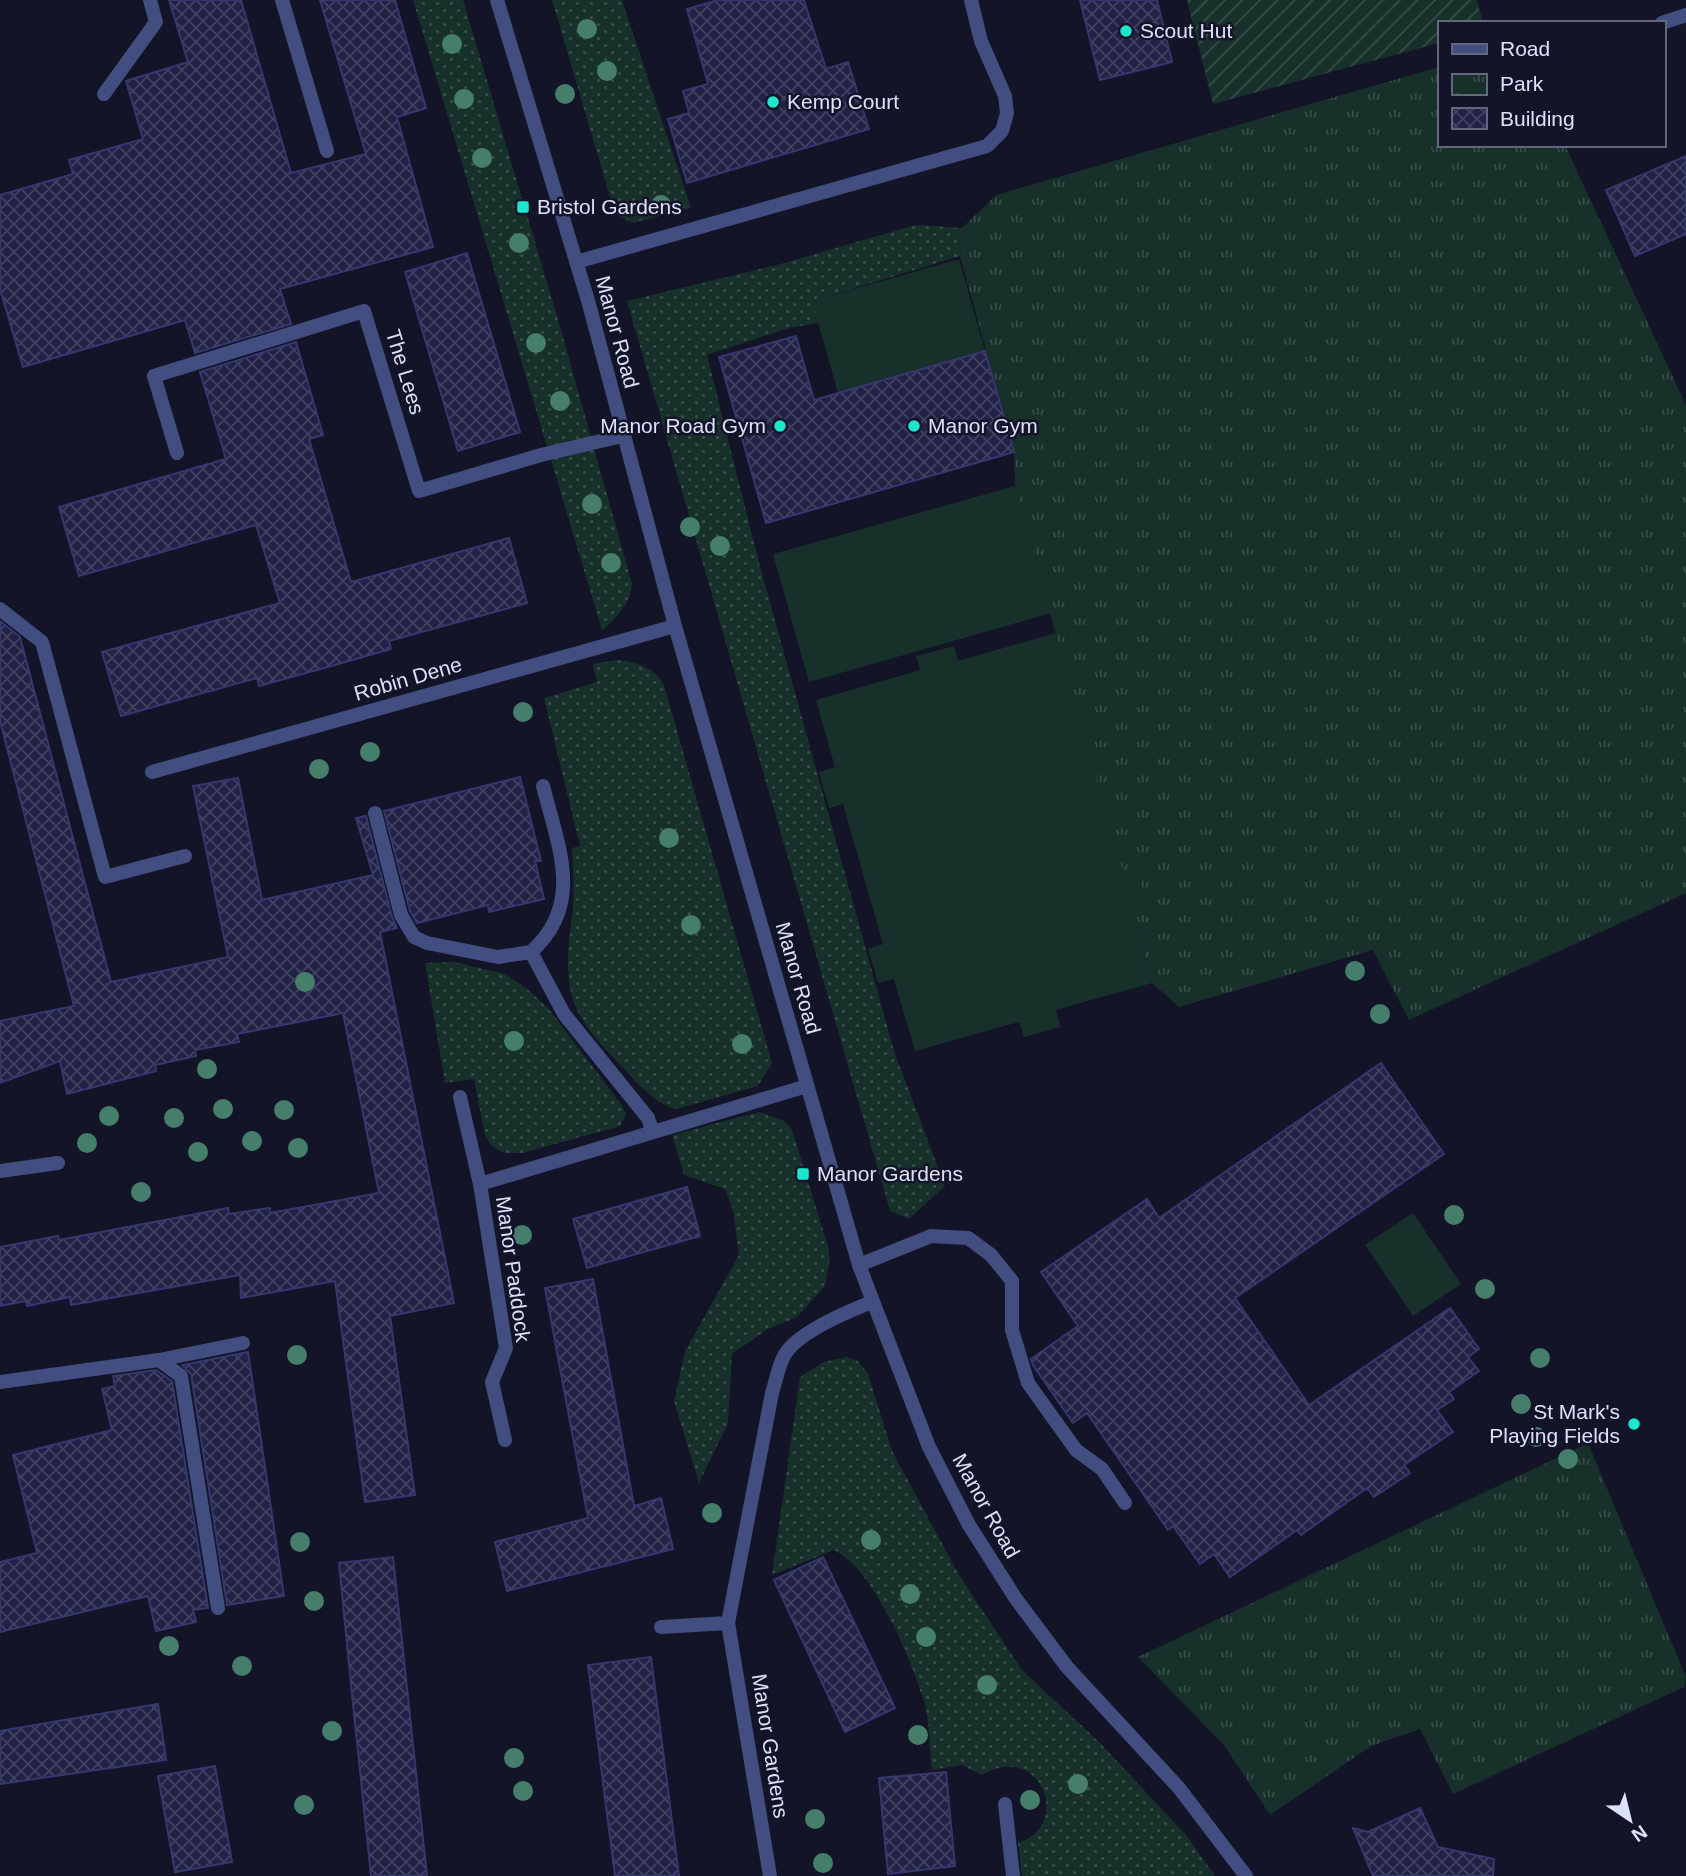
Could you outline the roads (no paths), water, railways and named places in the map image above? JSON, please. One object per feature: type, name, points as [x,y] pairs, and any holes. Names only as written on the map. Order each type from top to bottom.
[{"type":"street","points":[[104,94],[156,22],[150,0]]},
{"type":"street","points":[[282,0],[327,151]]},
{"type":"street","name":"Manor Road","points":[[497,0],[576,262],[675,626],[859,1265],[929,1447],[969,1525],[1016,1600],[1066,1667],[1179,1788],[1246,1876]]},
{"type":"street","points":[[576,262],[987,146],[1002,131],[1007,113],[1005,96],[981,41],[971,0]]},
{"type":"street","points":[[1665,22],[1686,15]]},
{"type":"street","name":"The Lees","points":[[177,453],[154,376],[364,311],[419,491],[541,455],[622,436]]},
{"type":"street","points":[[0,609],[41,642],[104,877],[185,856]]},
{"type":"street","name":"Robin Dene","points":[[152,772],[675,626]]},
{"type":"street","points":[[375,813],[401,915],[414,937],[427,943],[498,957],[531,951],[551,930],[563,905],[561,857],[543,786]]},
{"type":"street","points":[[531,951],[565,1014],[648,1118],[652,1130]]},
{"type":"street","name":"Manor Paddock","points":[[480,1184],[652,1130],[807,1086]]},
{"type":"street","name":"Manor Paddock","points":[[460,1097],[480,1184],[506,1348],[492,1382],[505,1440]]},
{"type":"street","points":[[0,1171],[58,1163]]},
{"type":"street","points":[[859,1265],[931,1236],[968,1238],[990,1255],[1012,1281],[1012,1329],[1028,1383],[1076,1450],[1102,1469],[1125,1503]]},
{"type":"street","name":"Manor Gardens","points":[[770,1876],[728,1623],[772,1393],[784,1356],[792,1345],[842,1314],[872,1302]]},
{"type":"street","points":[[0,1382],[159,1360],[243,1343]]},
{"type":"street","points":[[159,1360],[181,1376],[218,1608]]},
{"type":"street","points":[[661,1627],[728,1623]]},
{"type":"street","points":[[1005,1804],[1013,1876]]},
{"type":"place","name":"Scout Hut","points":[[1126,31]]},
{"type":"place","name":"Kemp Court","points":[[773,102]]},
{"type":"place","name":"Bristol Gardens","points":[[523,207]]},
{"type":"place","name":"Manor Road Gym","points":[[780,426]]},
{"type":"place","name":"Manor Gym","points":[[914,426]]},
{"type":"place","name":"Manor Gardens","points":[[803,1174]]},
{"type":"place","name":"St Mark's Playing Fields","points":[[1634,1424]]}]
